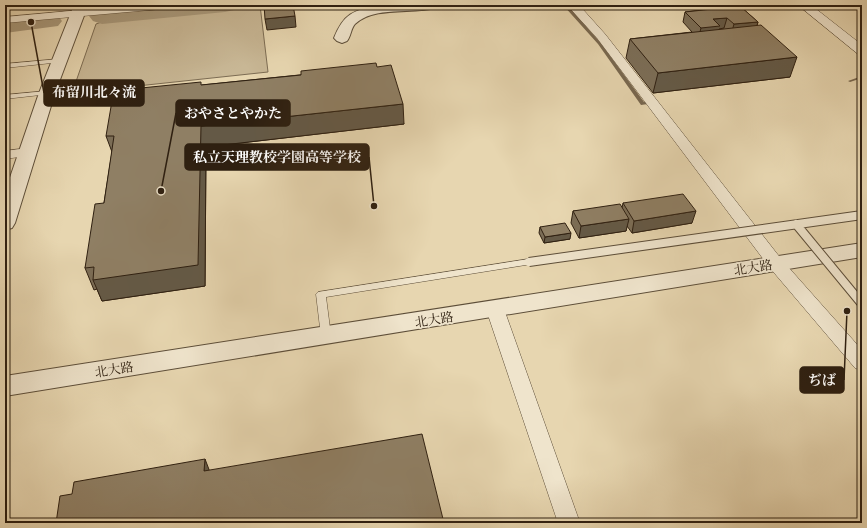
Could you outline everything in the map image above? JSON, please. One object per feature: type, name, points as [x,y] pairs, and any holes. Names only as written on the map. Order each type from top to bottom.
[{"type":"street","points":[[5,20],[77,15],[172,5]]},
{"type":"street","points":[[342,38],[349,22],[363,13],[380,9],[430,5]]},
{"type":"street","points":[[573,5],[601,36],[776,264],[862,363]]},
{"type":"street","points":[[804,5],[862,51]]},
{"type":"street","points":[[5,223],[8,206],[28,152],[47,93],[77,15]]},
{"type":"street","points":[[5,155],[28,152]]},
{"type":"street","name":"北大路","points":[[5,386],[862,250]]},
{"type":"street","points":[[495,309],[569,523]]},
{"type":"lane","points":[[5,66],[59,61]]},
{"type":"lane","points":[[5,97],[47,93]]},
{"type":"lane","points":[[326,336],[321,294],[529,262],[862,215]]},
{"type":"lane","points":[[796,224],[862,304]]},
{"type":"shaded area","points":[[260,5],[268,72],[72,93],[96,24],[107,20]]},
{"type":"building","points":[[264,5],[293,5],[295,16],[265,19]]},
{"type":"building","points":[[740,6],[758,22],[734,24],[727,18],[713,19],[720,26],[701,28],[685,12]]},
{"type":"building","points":[[761,25],[797,57],[658,73],[630,39]]},
{"type":"building","points":[[376,63],[377,67],[391,65],[403,104],[201,126],[198,265],[93,280],[94,267],[85,268],[95,204],[104,203],[114,136],[106,136],[113,95],[121,94],[121,90],[201,82],[201,85],[301,75],[301,71]]},
{"type":"building","points":[[683,194],[696,211],[634,221],[623,203]]},
{"type":"building","points":[[620,204],[629,219],[581,226],[573,211]]},
{"type":"building","points":[[565,223],[571,233],[545,237],[540,227]]},
{"type":"building","points":[[422,434],[444,523],[56,523],[60,496],[72,494],[74,482],[205,459],[204,471]]},
{"type":"waterway","points":[[102,16],[225,5]]},
{"type":"waterway","points":[[565,5],[599,43],[643,104],[646,103]]},
{"type":"waterway","points":[[5,25],[49,21]]},
{"type":"waterway","points":[[850,81],[862,77]]},
{"type":"place","name":"布留川北々流","points":[[31,22]]},
{"type":"place","name":"おやさとやかた","points":[[161,191]]},
{"type":"place","name":"私立天理教校学園高等学校","points":[[374,206]]},
{"type":"place","name":"ぢば","points":[[847,311]]}]
